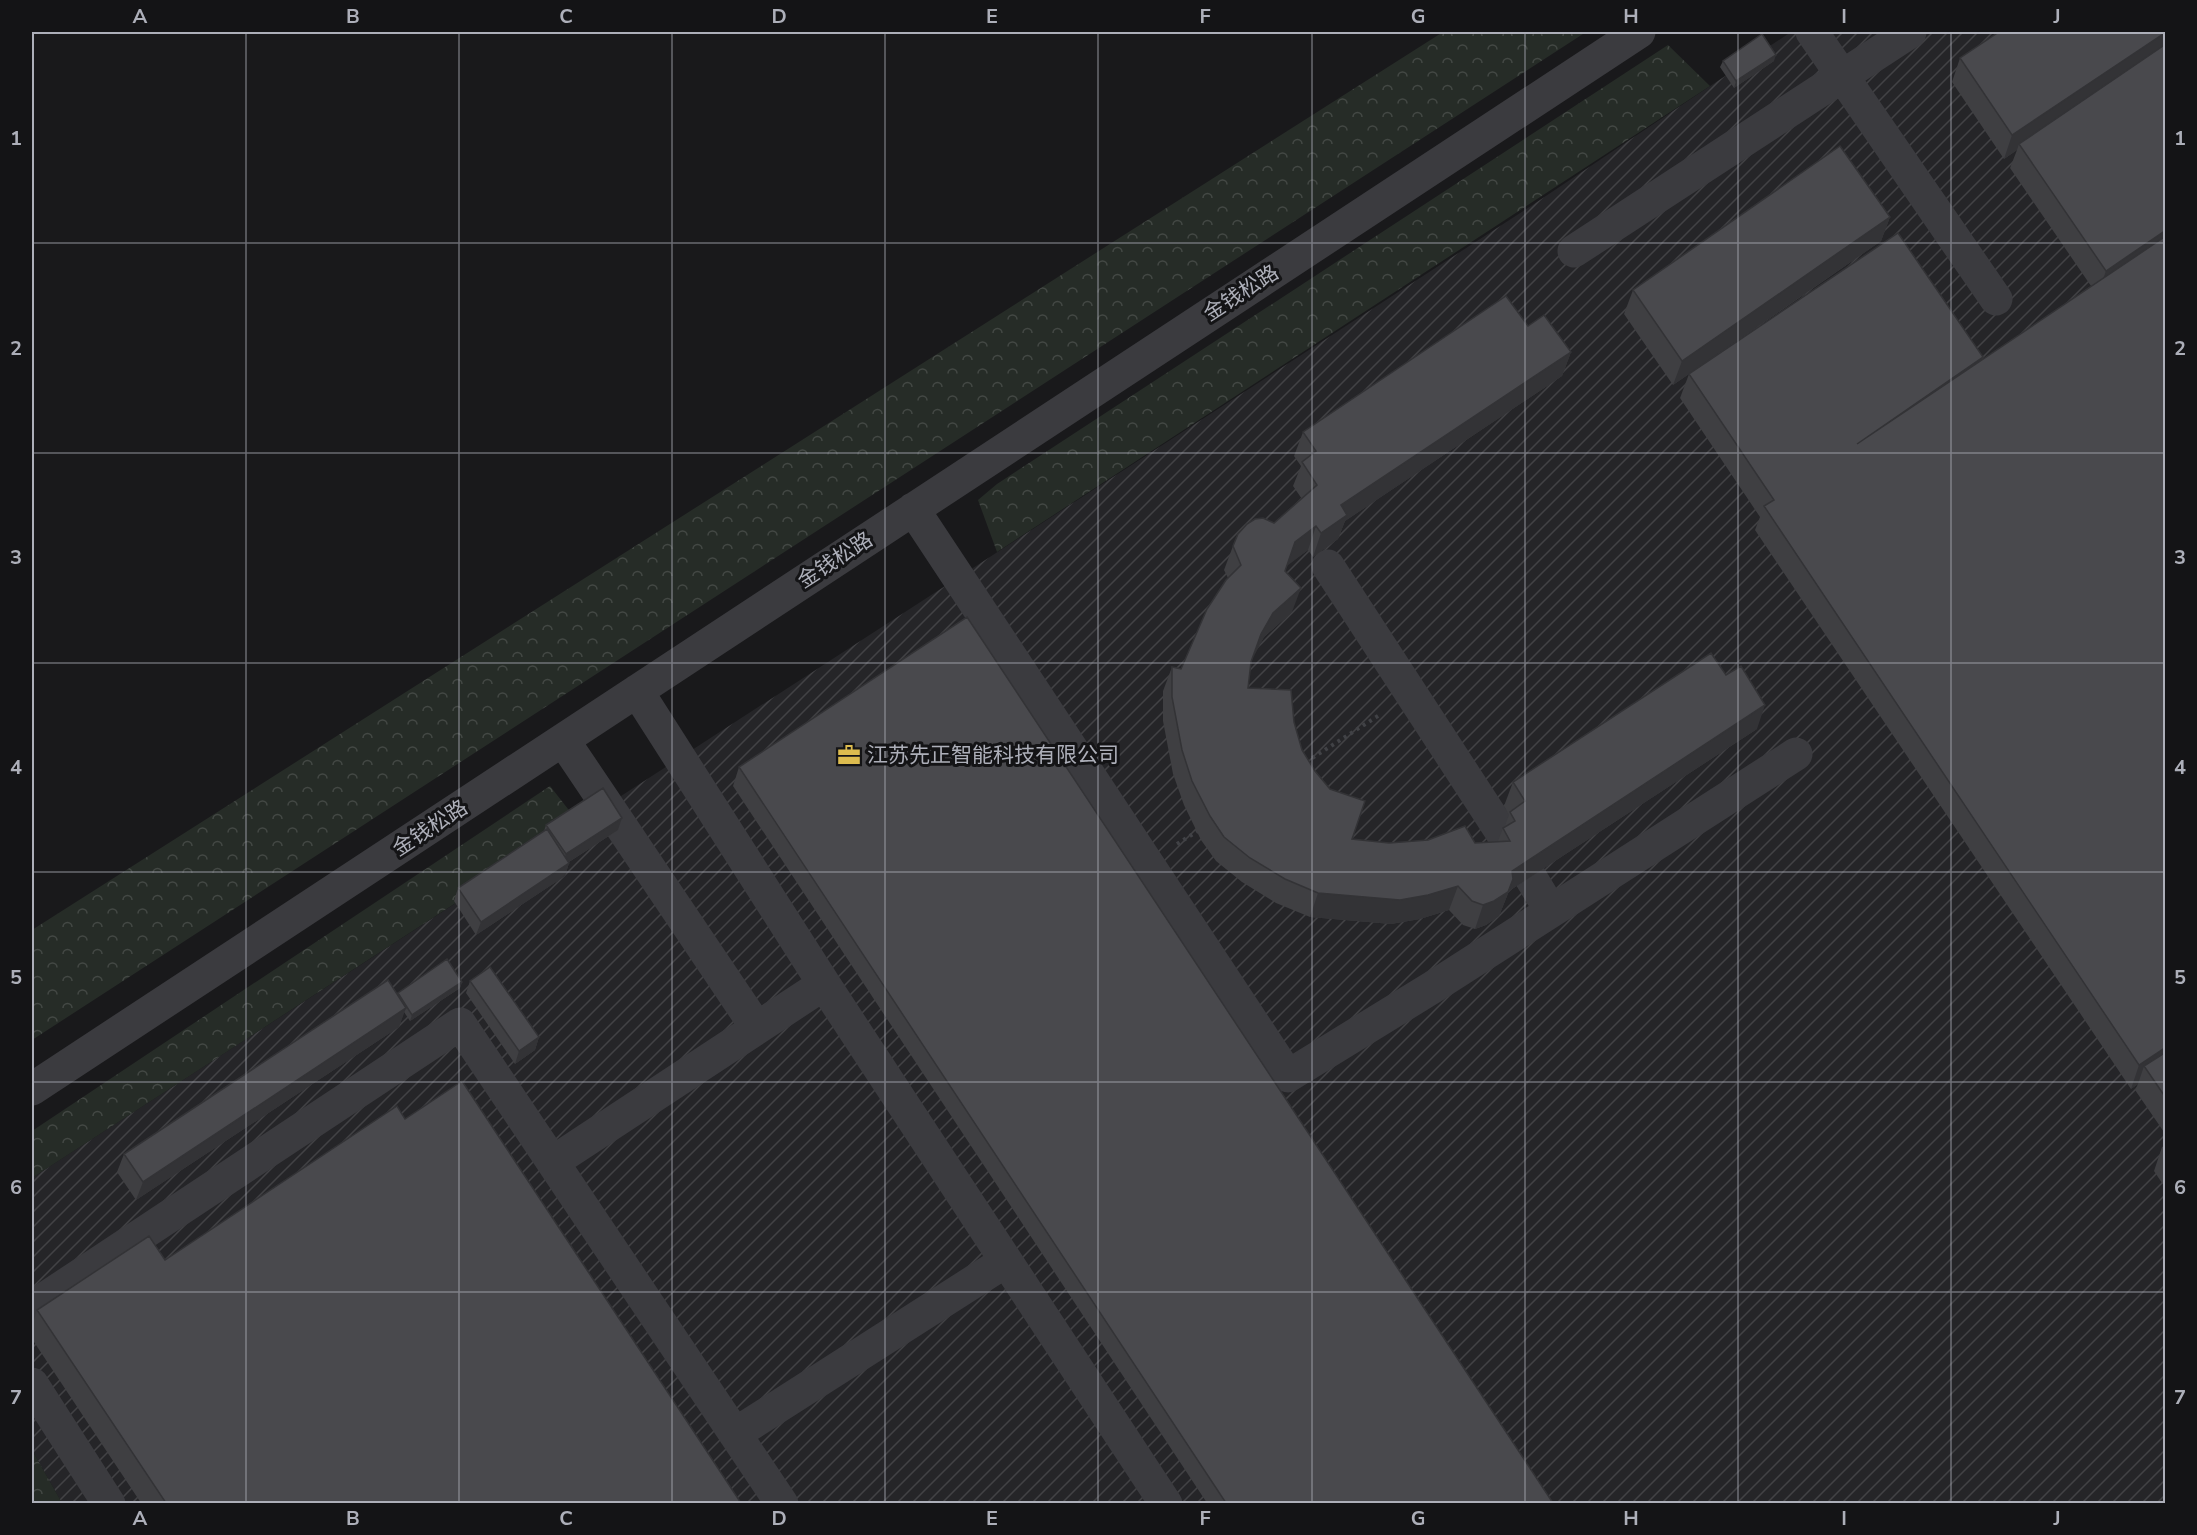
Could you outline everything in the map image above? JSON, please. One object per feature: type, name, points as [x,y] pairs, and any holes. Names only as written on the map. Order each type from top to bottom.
[{"type":"street","name":"金钱松路","points":[[32,1089],[1639,32]]},
{"type":"street","points":[[1812,32],[1996,299]]},
{"type":"street","points":[[1574,251],[1910,32]]},
{"type":"street","points":[[913,509],[1288,1076],[1796,754]]},
{"type":"street","points":[[1328,566],[1502,833]]},
{"type":"street","points":[[637,691],[824,984],[1166,1503]]},
{"type":"street","points":[[563,740],[757,1028]]},
{"type":"street","points":[[1531,878],[1551,911]]},
{"type":"street","points":[[553,1162],[824,984]]},
{"type":"street","points":[[32,1307],[460,1024],[782,1503]]},
{"type":"street","points":[[735,1434],[1006,1261]]},
{"type":"street","points":[[32,1384],[109,1503]]},
{"type":"path","points":[[1304,763],[1412,695]]},
{"type":"path","points":[[1147,863],[1206,826]]},
{"type":"shaded area","points":[[1791,32],[2165,32],[2165,1503],[62,1503],[32,1450],[32,1178],[1531,206]]},
{"type":"green space","points":[[1443,32],[1586,32],[32,1040],[32,930]]},
{"type":"green space","points":[[1668,45],[1710,86],[997,552],[978,500],[997,484]]},
{"type":"green space","points":[[550,786],[579,823],[32,1178],[32,1131]]},
{"type":"green space","points":[[32,1450],[62,1503],[32,1503]]},
{"type":"building","points":[[1999,32],[2166,32],[2012,135],[1960,58]]},
{"type":"building","points":[[1762,34],[1776,55],[1736,81],[1723,61]]},
{"type":"building","points":[[2166,44],[2166,230],[2106,271],[2019,144]]},
{"type":"building","points":[[1840,146],[1890,217],[1682,361],[1633,290]]},
{"type":"building","points":[[1898,233],[1983,357],[1857,444],[2166,236],[2166,1047],[2139,1065],[1764,506],[1774,500],[1689,374]]},
{"type":"building","points":[[1506,296],[1528,326],[1544,315],[1571,352],[1341,505],[1347,515],[1321,533],[1316,526],[1295,542],[1285,571],[1301,588],[1273,613],[1261,634],[1251,662],[1248,688],[1291,690],[1294,722],[1302,750],[1315,771],[1330,789],[1365,801],[1352,839],[1389,843],[1428,840],[1465,826],[1475,843],[1510,841],[1503,828],[1515,821],[1510,812],[1525,801],[1513,782],[1711,653],[1726,675],[1741,666],[1765,705],[1512,871],[1513,879],[1508,892],[1494,901],[1483,905],[1472,901],[1458,886],[1400,900],[1318,893],[1285,879],[1250,858],[1224,837],[1210,816],[1192,781],[1182,750],[1172,697],[1172,667],[1181,669],[1207,609],[1226,580],[1241,565],[1233,546],[1238,534],[1255,519],[1263,518],[1274,523],[1317,485],[1302,462],[1316,451],[1303,432]]},
{"type":"building","points":[[967,617],[1553,1503],[1226,1503],[739,767]]},
{"type":"building","points":[[603,788],[622,818],[566,854],[546,825]]},
{"type":"building","points":[[547,829],[569,863],[481,922],[458,888]]},
{"type":"building","points":[[447,959],[462,982],[412,1015],[398,993]]},
{"type":"building","points":[[490,967],[539,1037],[519,1051],[470,981]]},
{"type":"building","points":[[388,980],[406,1008],[143,1182],[124,1154]]},
{"type":"building","points":[[2166,1052],[2166,1098],[2144,1066]]},
{"type":"building","points":[[462,1081],[741,1503],[166,1503],[37,1310],[149,1236],[165,1260],[397,1106],[405,1119]]},
{"type":"place","name":"江苏先正智能科技有限公司","points":[[849,755]]}]
